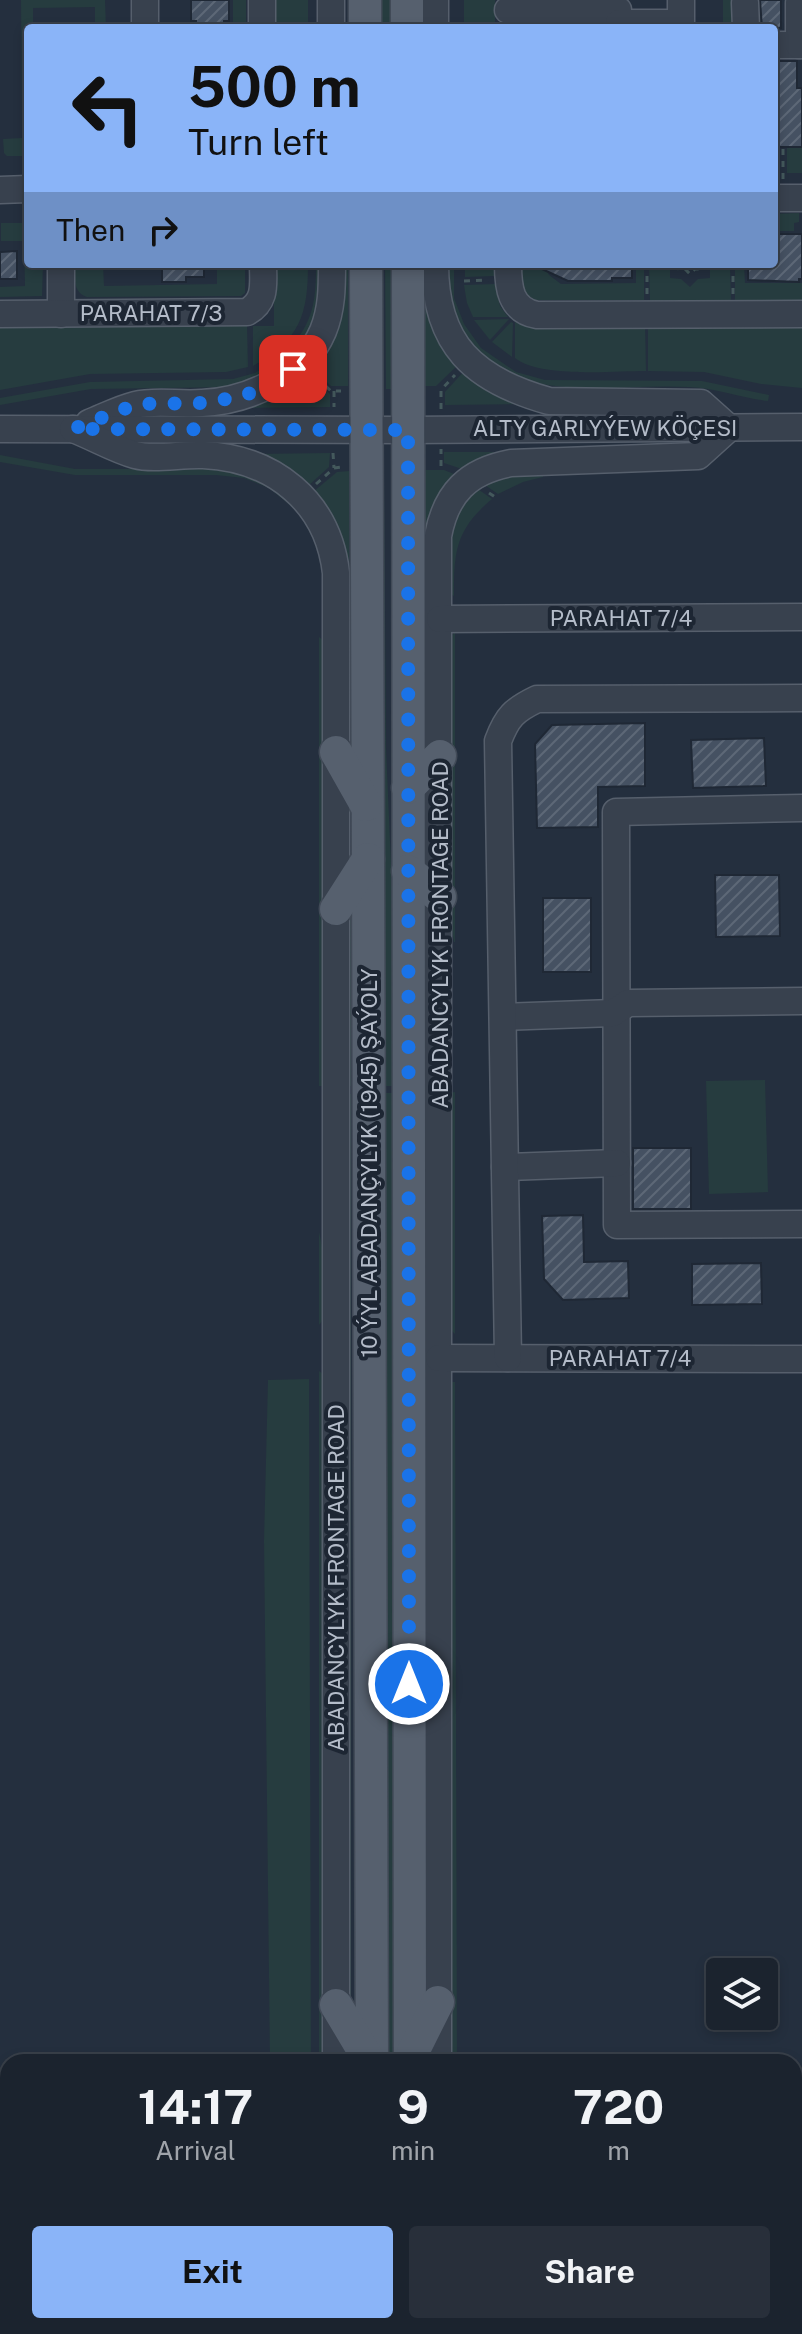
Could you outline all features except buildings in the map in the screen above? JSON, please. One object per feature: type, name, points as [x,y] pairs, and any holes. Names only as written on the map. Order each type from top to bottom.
[{"type":"main road","points":[[407,0],[407,24]]},
{"type":"main road","name":"10 ÝYL ABADANÇYLYK (1945) ŞAÝOLY","points":[[366,268],[371,2054]]},
{"type":"main road","name":"10 ÝYL ABADANÇYLYK (1945) ŞAÝOLY","points":[[408,268],[408,871],[420,2054]]},
{"type":"main road","points":[[336,752],[368,807]]},
{"type":"main road","points":[[408,788],[440,756]]},
{"type":"main road","points":[[336,909],[368,859]]},
{"type":"main road","points":[[408,871],[440,897]]},
{"type":"main road","points":[[422,2054],[438,2002]]},
{"type":"main road","points":[[336,2005],[366,2054]]},
{"type":"street","points":[[145,0],[145,24]]},
{"type":"street","points":[[262,0],[262,24]]},
{"type":"street","points":[[331,0],[331,24]]},
{"type":"street","points":[[435,0],[435,24]]},
{"type":"street","points":[[508,13],[618,15],[681,23],[681,0]]},
{"type":"street","points":[[792,45],[799,3]]},
{"type":"street","points":[[0,190],[24,189]]},
{"type":"street","points":[[778,198],[802,198]]},
{"type":"street","points":[[61,268],[61,314]]},
{"type":"street","name":"PARAHAT 7/3","points":[[0,314],[247,312],[257,307],[263,293],[263,268]]},
{"type":"street","points":[[73,429],[137,404],[230,400],[282,377],[312,349],[323,330],[331,297],[332,268]]},
{"type":"street","points":[[435,268],[438,303],[448,331],[465,357],[492,379],[526,395],[549,401],[701,403],[729,428]]},
{"type":"street","points":[[502,272],[514,301],[524,311],[537,315],[802,314]]},
{"type":"street","name":"ALTY GARLYÝEW KÖÇESI","points":[[0,429],[802,427]]},
{"type":"street","name":"ABADANCYLYK FRONTAGE ROAD","points":[[438,2002],[438,536],[451,499],[458,489],[478,474],[511,463],[698,456],[729,428]]},
{"type":"street","name":"ABADANCYLYK FRONTAGE ROAD","points":[[73,429],[138,456],[203,455],[233,460],[277,476],[298,492],[325,527],[335,562],[336,2054]]},
{"type":"street","name":"PARAHAT 7/4","points":[[440,619],[802,617]]},
{"type":"street","points":[[508,1358],[498,741],[505,723],[518,708],[537,699],[802,698]]},
{"type":"street","points":[[802,808],[616,812],[617,1225],[802,1224]]},
{"type":"street","points":[[503,1017],[613,1013],[628,1003],[802,1001]]},
{"type":"street","points":[[505,1167],[617,1163]]},
{"type":"street","name":"PARAHAT 7/4","points":[[439,1358],[802,1359]]},
{"type":"path","points":[[783,149],[783,172]]},
{"type":"path","points":[[647,268],[647,301]]},
{"type":"path","points":[[679,268],[690,274],[701,268]]},
{"type":"path","points":[[733,268],[733,301]]},
{"type":"path","points":[[464,281],[502,272]]},
{"type":"path","points":[[441,405],[441,390],[455,374]]},
{"type":"path","points":[[314,375],[331,391],[349,391]]},
{"type":"path","points":[[334,391],[334,407]]},
{"type":"path","points":[[441,452],[441,466]]},
{"type":"path","points":[[310,489],[334,468],[333,453]]},
{"type":"green space","points":[[21,0],[105,0],[106,24],[95,24],[95,7],[33,8],[33,24],[24,24],[24,156],[7,156],[4,153],[3,139],[22,138]]},
{"type":"green space","points":[[233,0],[246,0],[246,24],[233,24]]},
{"type":"green space","points":[[274,0],[308,0],[308,24],[274,24]]},
{"type":"green space","points":[[379,0],[391,0],[392,24],[380,24]]},
{"type":"green space","points":[[464,0],[495,0],[495,24],[464,24]]},
{"type":"green space","points":[[723,0],[733,0],[733,24],[723,24]]},
{"type":"green space","points":[[603,22],[604,24],[525,24]]},
{"type":"green space","points":[[787,148],[802,148],[802,173],[787,173]]},
{"type":"green space","points":[[799,213],[799,222],[794,223],[794,231],[778,231],[778,214]]},
{"type":"green space","points":[[1,223],[24,223],[24,241],[1,241]]},
{"type":"green space","points":[[25,268],[43,268],[42,296],[0,297],[0,287],[25,286]]},
{"type":"green space","points":[[75,268],[103,268],[104,286],[217,284],[217,268],[245,268],[245,293],[241,296],[87,297],[79,292]]},
{"type":"green space","points":[[274,268],[308,268],[306,298],[298,324],[281,346],[253,366],[253,326],[274,326]]},
{"type":"green space","points":[[316,268],[323,268],[318,316],[295,354],[289,349],[309,319]]},
{"type":"green space","points":[[339,268],[348,268],[348,386],[331,386],[308,364]]},
{"type":"green space","points":[[385,268],[393,268],[393,389],[386,389]]},
{"type":"green space","points":[[420,268],[460,363],[436,386],[421,386]]},
{"type":"green space","points":[[446,268],[454,268],[454,298],[464,324],[481,348],[516,372],[545,380],[702,381],[769,395],[768,401],[699,388],[590,388],[526,380],[498,368],[474,348],[454,318]]},
{"type":"green space","points":[[465,268],[496,268],[496,276],[465,277]]},
{"type":"green space","points":[[520,268],[545,268],[561,284],[636,283],[636,268],[644,268],[644,300],[536,300],[526,294]]},
{"type":"green space","points":[[649,268],[670,268],[670,278],[681,279],[690,287],[698,279],[710,278],[710,268],[730,268],[731,301],[650,302]]},
{"type":"green space","points":[[735,268],[744,268],[745,283],[802,283],[802,301],[735,301]]},
{"type":"green space","points":[[495,284],[500,306],[508,317],[473,317],[464,285]]},
{"type":"green space","points":[[509,319],[490,340],[474,320]]},
{"type":"green space","points":[[515,322],[526,325],[645,325],[646,371],[559,371],[526,364],[515,358]]},
{"type":"green space","points":[[513,323],[512,357],[492,342]]},
{"type":"green space","points":[[802,324],[802,388],[761,384],[704,372],[648,371],[648,325]]},
{"type":"green space","points":[[0,326],[247,326],[248,367],[226,372],[90,374],[0,390]]},
{"type":"green space","points":[[285,353],[290,358],[279,367],[234,387],[91,389],[0,405],[0,398],[90,382],[233,379],[255,373]]},
{"type":"green space","points":[[303,369],[330,394],[330,407],[235,408]]},
{"type":"green space","points":[[466,369],[521,404],[445,405],[445,392]]},
{"type":"green space","points":[[444,452],[495,453],[465,470],[444,463]]},
{"type":"green space","points":[[330,453],[329,467],[308,486],[247,454]]},
{"type":"green space","points":[[0,455],[75,469],[216,469],[245,472],[294,501],[290,505],[269,488],[244,478],[216,475],[75,475],[0,462]]},
{"type":"green space","points":[[421,470],[444,470],[459,476],[453,481],[424,753]]},
{"type":"green space","points":[[543,470],[543,477],[498,494],[482,483],[496,477]]},
{"type":"green space","points":[[349,471],[350,752],[313,492],[337,472]]},
{"type":"green space","points":[[380,472],[384,472],[393,1086],[382,1086]]},
{"type":"green space","points":[[475,487],[492,499],[470,521],[459,543],[454,596],[451,594],[447,538],[453,517]]},
{"type":"green space","points":[[455,632],[454,942],[449,916],[450,638]]},
{"type":"green space","points":[[319,637],[324,641],[326,1086],[319,1086]]},
{"type":"green space","points":[[351,900],[351,1086],[343,1086],[343,918]]},
{"type":"green space","points":[[765,1080],[768,1192],[709,1194],[706,1081]]},
{"type":"green space","points":[[455,1092],[455,1334],[450,1329],[448,1093]]},
{"type":"green space","points":[[382,1093],[393,1093],[396,2054],[387,2054]]},
{"type":"green space","points":[[343,1094],[351,1094],[351,2014],[349,2011]]},
{"type":"green space","points":[[319,1232],[327,1295],[324,1318],[319,1325]]},
{"type":"green space","points":[[319,1371],[324,1375],[326,2054],[319,2054]]},
{"type":"green space","points":[[309,1379],[311,2054],[270,2054],[264,1541],[268,1380]]},
{"type":"green space","points":[[455,1382],[457,2054],[449,2054],[447,1390]]},
{"type":"route","points":[[293,369],[258,390],[230,400],[137,404],[73,429],[408,430],[409,1684]]}]
